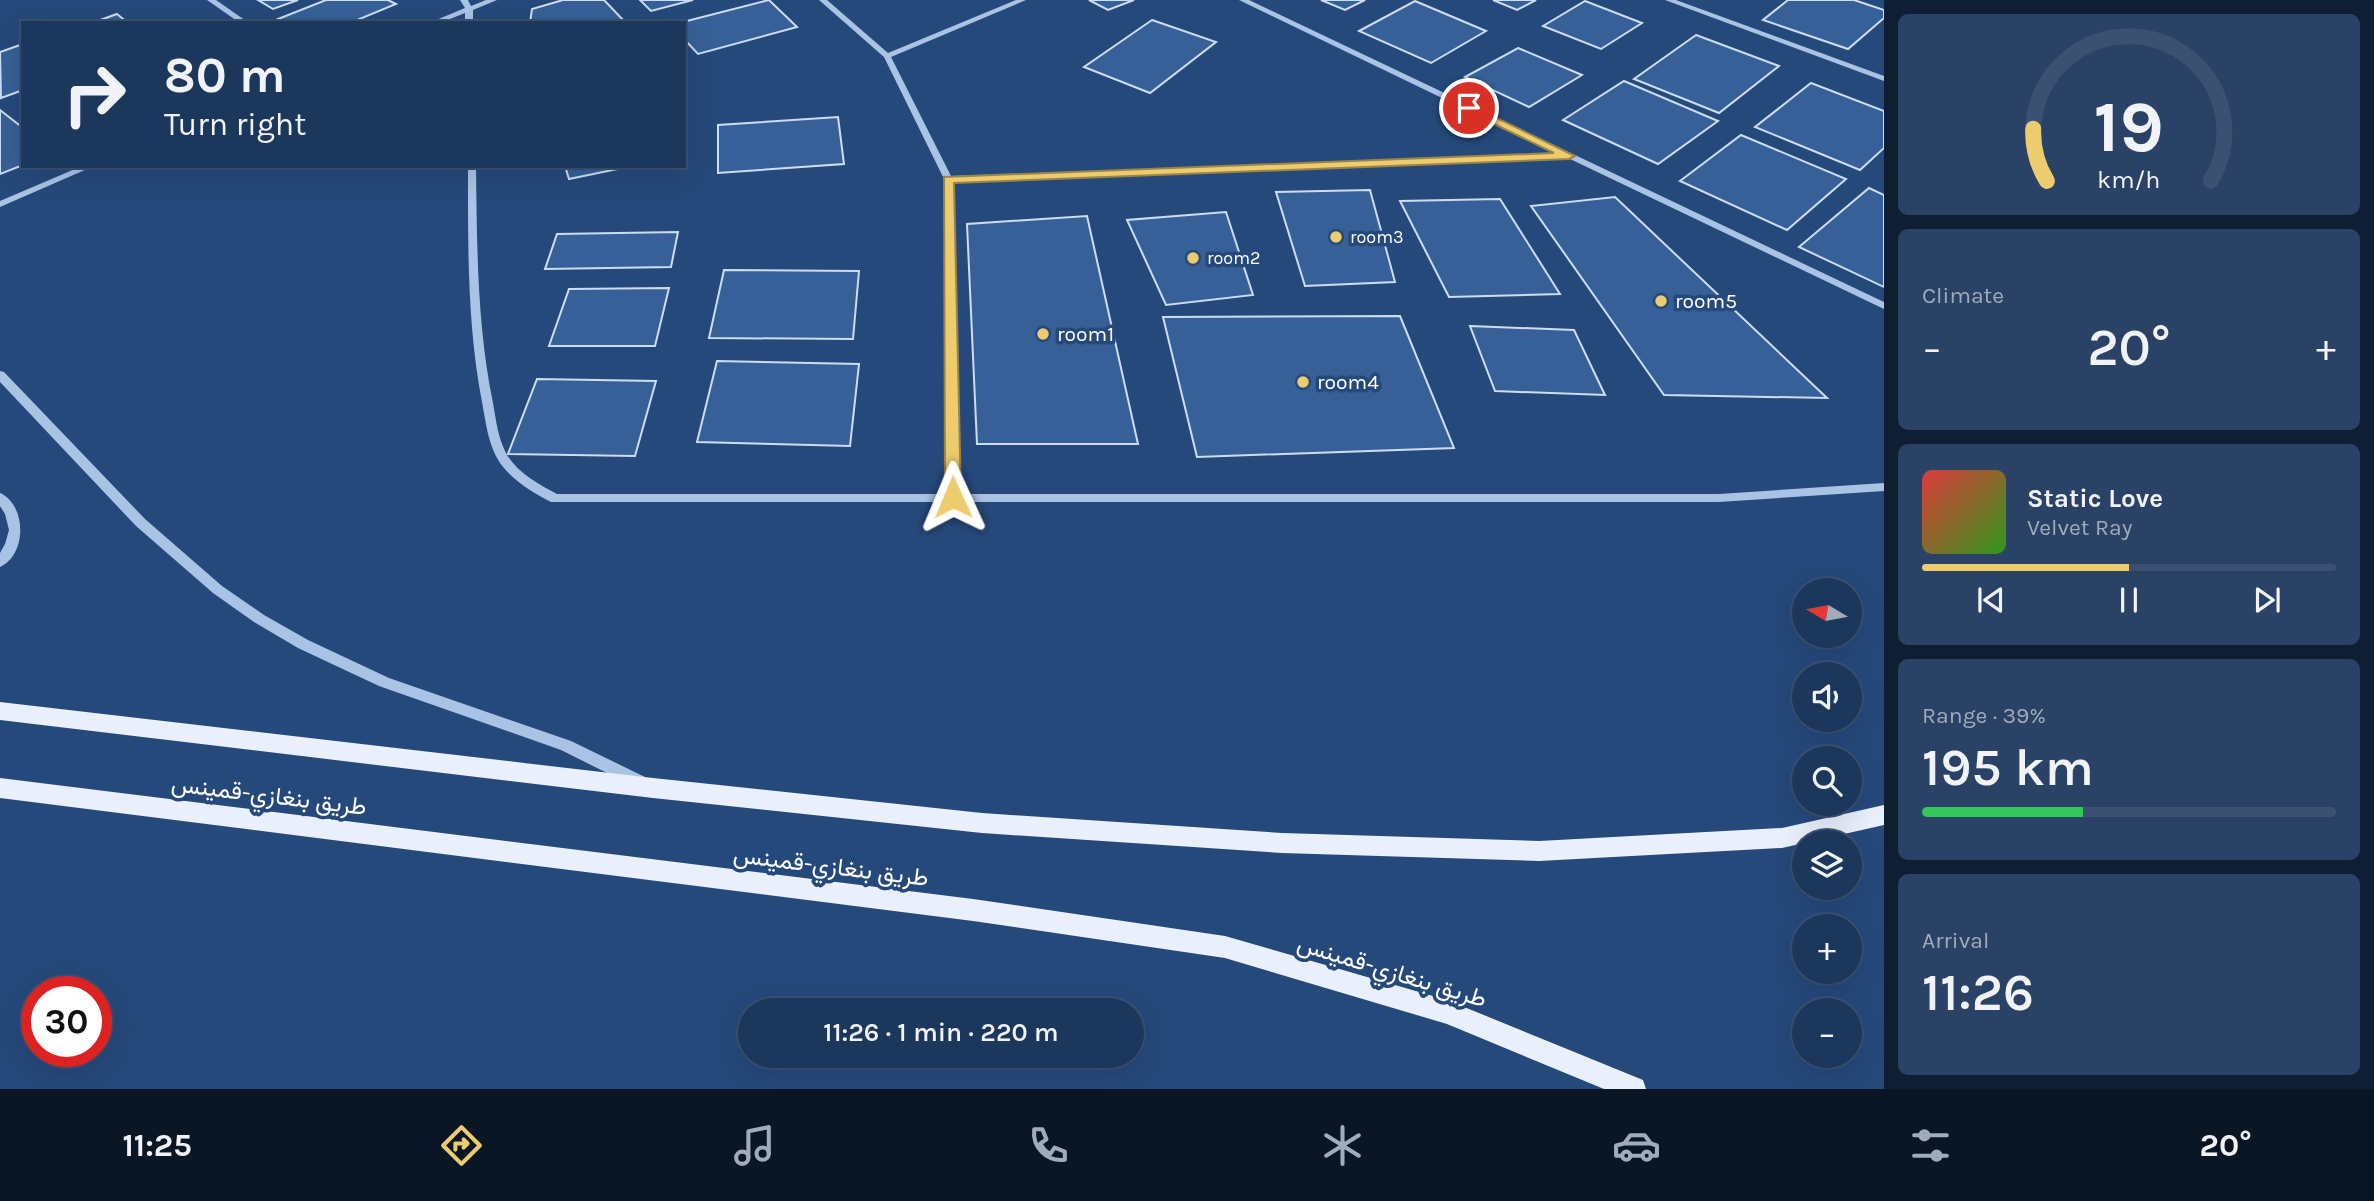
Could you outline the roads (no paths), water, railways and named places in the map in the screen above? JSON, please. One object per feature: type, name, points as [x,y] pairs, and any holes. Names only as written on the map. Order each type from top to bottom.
[{"type":"main road","points":[[0,711],[653,789],[982,823],[1282,843],[1539,851],[1782,838],[1884,815]]},
{"type":"main road","name":"طريق بنغازي-قمينس","points":[[0,788],[946,907],[1225,947],[1447,1012],[1634,1089]]},
{"type":"street","points":[[211,0],[243,21]]},
{"type":"street","points":[[464,0],[469,8],[469,21]]},
{"type":"street","points":[[438,21],[493,0]]},
{"type":"street","points":[[823,0],[887,56],[948,180],[953,497]]},
{"type":"street","points":[[887,56],[1022,0]]},
{"type":"street","points":[[1243,0],[1884,306]]},
{"type":"street","points":[[1669,0],[1884,79]]},
{"type":"street","points":[[948,180],[1569,156]]},
{"type":"street","points":[[0,204],[85,168]]},
{"type":"street","points":[[472,168],[474,317],[478,363],[494,434],[503,458],[524,482],[555,499],[1719,498],[1884,487]]},
{"type":"street","points":[[0,375],[103,483],[196,574],[245,609],[300,643],[363,673],[432,701],[584,753],[653,789]]},
{"type":"street","points":[[0,497],[15,522],[15,538],[0,562]]},
{"type":"place","name":"room3","points":[[1336,237]]},
{"type":"place","name":"room2","points":[[1193,258]]},
{"type":"place","name":"room5","points":[[1661,301]]},
{"type":"place","name":"room1","points":[[1043,334]]},
{"type":"place","name":"room4","points":[[1303,382]]}]
